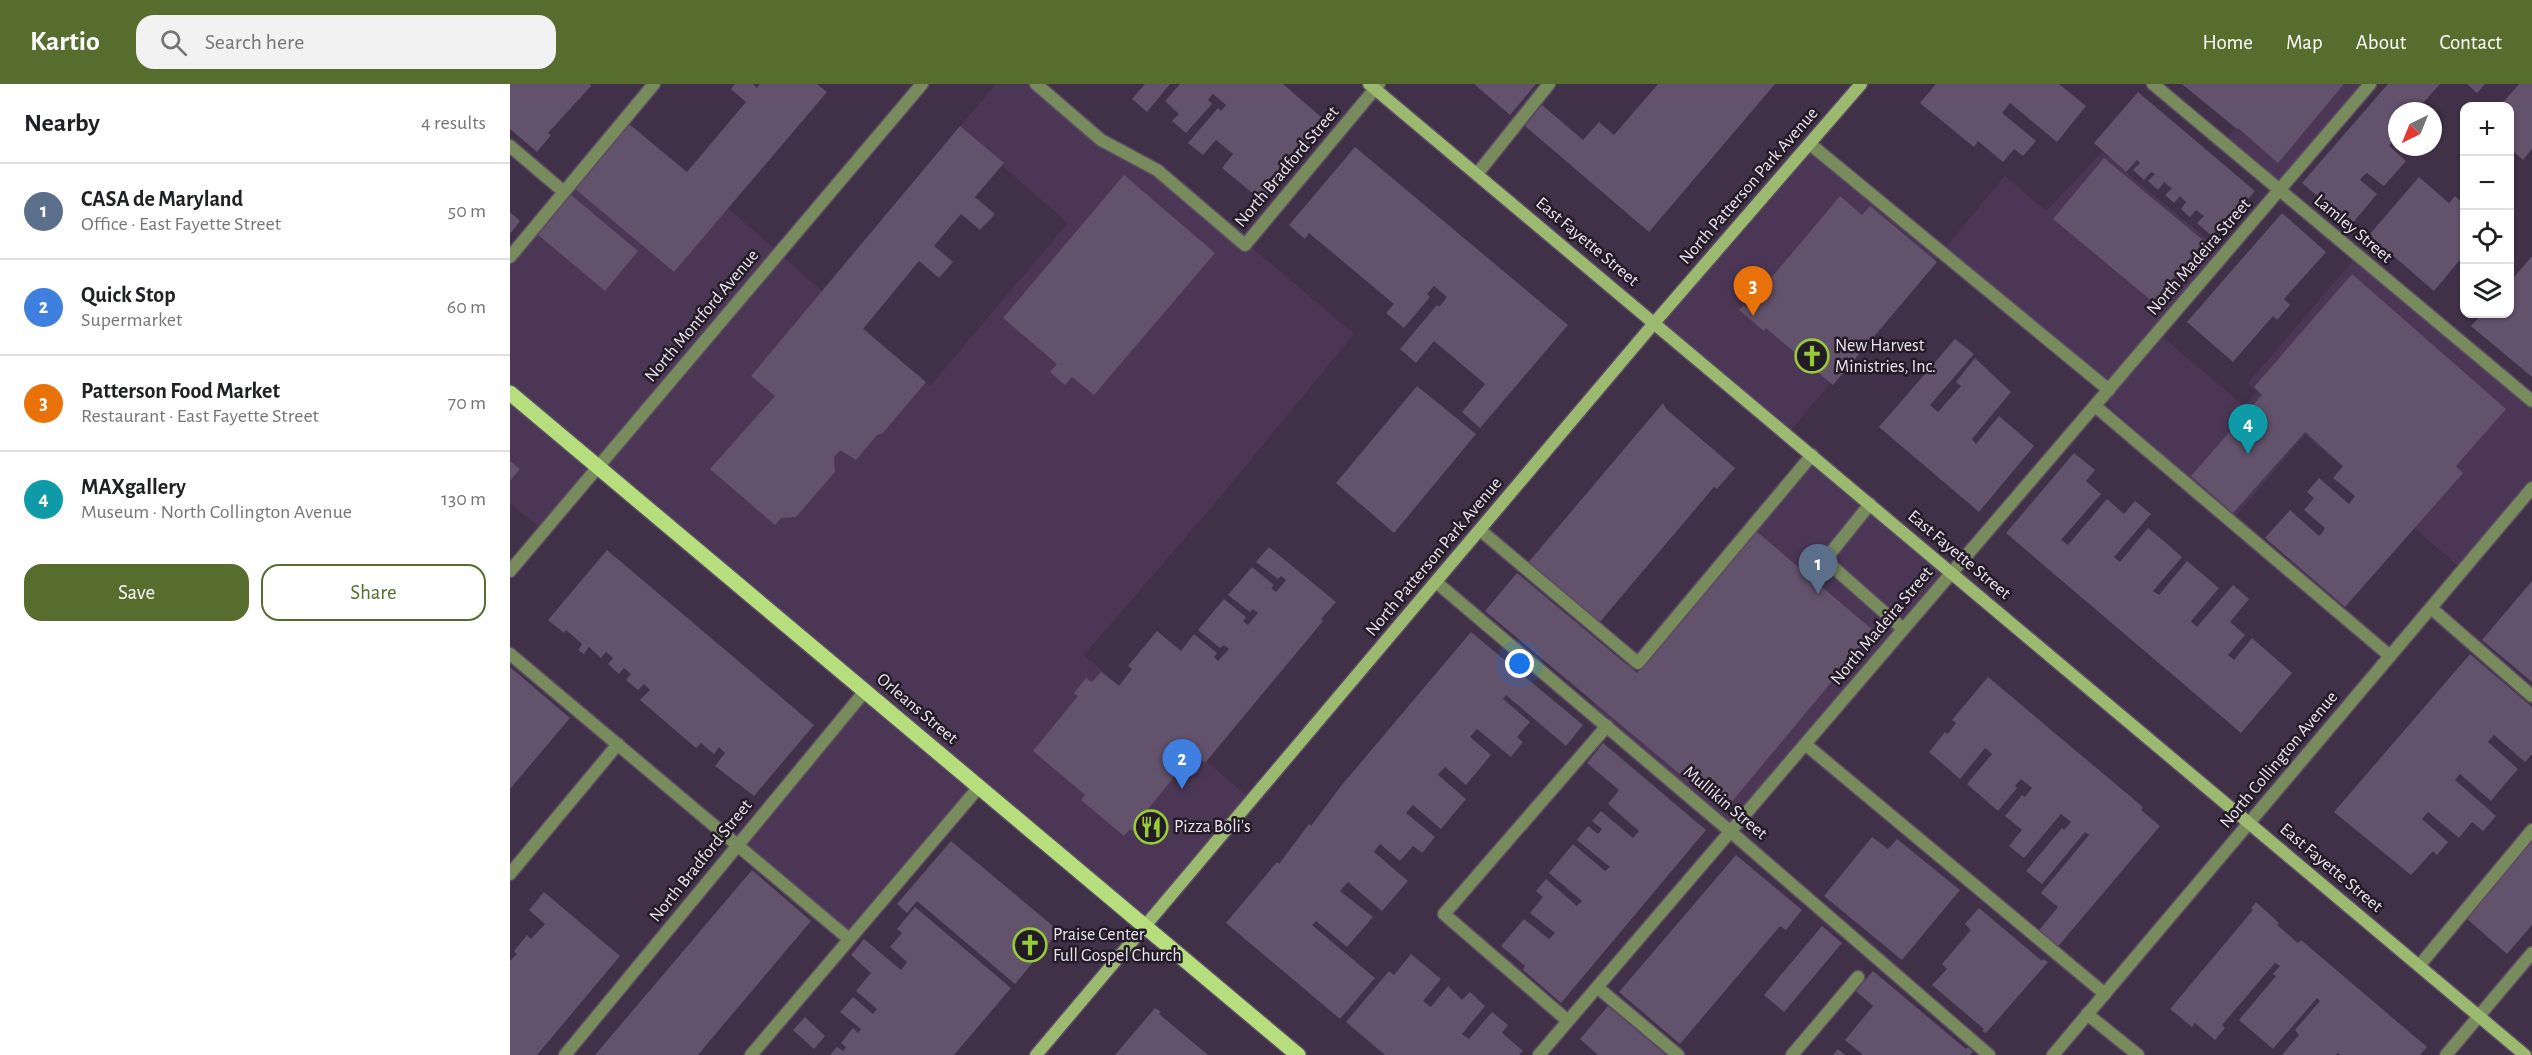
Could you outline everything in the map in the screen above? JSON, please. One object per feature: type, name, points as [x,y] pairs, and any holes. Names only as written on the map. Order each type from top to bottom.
[{"type":"main road","name":"North Patterson Park Avenue","points":[[1036,1055],[1655,322],[1861,84]]},
{"type":"main road","name":"East Fayette Street","points":[[1374,86],[2525,1055]]},
{"type":"main road","name":"Orleans Street","points":[[510,393],[1298,1055]]},
{"type":"street","points":[[510,258],[654,84]]},
{"type":"street","name":"North Montford Avenue","points":[[510,571],[922,84]]},
{"type":"street","name":"North Bradford Street","points":[[1036,84],[1101,140],[1157,170],[1245,245],[1374,86]]},
{"type":"street","points":[[1477,174],[1549,84]]},
{"type":"street","name":"Lamley Street","points":[[2153,84],[2532,400]]},
{"type":"street","name":"North Madeira Street","points":[[1539,1055],[1806,744],[1902,628],[2370,84]]},
{"type":"street","points":[[1810,144],[2109,390]]},
{"type":"street","points":[[510,146],[564,192]]},
{"type":"street","points":[[2095,406],[2390,656]]},
{"type":"street","points":[[1480,530],[1638,663],[1812,454]]},
{"type":"street","name":"North Collington Avenue","points":[[2053,1055],[2532,488]]},
{"type":"street","points":[[1870,504],[1825,560],[1902,628]]},
{"type":"street","name":"Mullikin Street","points":[[1436,582],[1989,1055]]},
{"type":"street","points":[[2431,608],[2532,696]]},
{"type":"street","points":[[510,654],[739,844],[849,939]]},
{"type":"street","name":"North Bradford Street","points":[[565,1055],[865,691]]},
{"type":"street","points":[[1568,1021],[1444,914],[1606,726]]},
{"type":"street","points":[[510,874],[618,744]]},
{"type":"street","points":[[1806,744],[2105,994]]},
{"type":"street","points":[[752,1055],[979,787]]},
{"type":"street","points":[[2419,966],[2532,830]]},
{"type":"street","points":[[2446,1055],[2532,953]]},
{"type":"street","points":[[1792,1055],[1858,977]]},
{"type":"street","points":[[1597,987],[1678,1055]]},
{"type":"street","points":[[2087,1014],[2138,1055]]},
{"type":"shaded area","points":[[996,84],[1040,84],[1126,154],[1232,231],[1354,334],[1215,503],[1084,655],[1249,798],[1141,927],[976,786],[847,937],[741,848],[870,696],[589,468],[538,526],[510,503],[510,245],[618,115],[729,209],[930,386],[1068,223],[959,128]]},
{"type":"shaded area","points":[[2273,84],[2362,84],[2277,183],[2226,140]]},
{"type":"shaded area","points":[[1806,138],[1941,253],[2005,176],[2046,211],[2102,152],[2220,250],[2153,329],[2244,406],[2257,392],[2248,383],[2359,254],[2532,400],[2532,486],[2461,568],[2305,435],[2234,518],[2111,408],[2095,379],[1942,253],[1788,433],[1649,318]]},
{"type":"shaded area","points":[[1808,449],[1954,570],[1728,831],[1586,712]]},
{"type":"building","points":[[510,84],[590,84],[591,86],[548,133],[551,135],[537,152],[510,129]]},
{"type":"building","points":[[735,84],[753,84],[757,88],[760,84],[817,84],[827,92],[674,272],[574,188],[628,123],[687,172],[746,102],[731,89]]},
{"type":"building","points":[[1145,84],[1170,84],[1147,112],[1132,99]]},
{"type":"building","points":[[1180,84],[1283,84],[1328,123],[1262,201],[1222,168],[1233,154],[1216,140],[1203,155],[1188,143],[1218,108],[1221,111],[1226,105],[1213,94],[1208,100],[1212,104],[1186,133],[1172,121],[1179,114],[1165,101]]},
{"type":"building","points":[[1474,84],[1536,84],[1510,115]]},
{"type":"building","points":[[1658,84],[1775,84],[1649,232],[1525,126],[1542,105],[1583,140],[1599,122],[1614,135]]},
{"type":"building","points":[[1936,84],[2059,84],[2086,106],[2057,142],[2010,103],[2002,113],[2036,141],[2023,156],[2014,149],[2003,162],[1978,141],[1974,147],[1920,103]]},
{"type":"building","points":[[2182,84],[2344,84],[2278,163]]},
{"type":"building","points":[[2388,84],[2440,84],[2424,102],[2388,102],[2388,156],[2400,156],[2406,161],[2384,186],[2367,173],[2362,177],[2360,180],[2377,194],[2351,225],[2302,183]]},
{"type":"building","points":[[2467,84],[2485,84],[2477,93]]},
{"type":"building","points":[[2519,84],[2532,84],[2532,149],[2523,160],[2514,152],[2514,102],[2503,102]]},
{"type":"building","points":[[2138,92],[2255,191],[2221,231],[2218,229],[2212,236],[2197,223],[2204,216],[2196,210],[2190,217],[2181,209],[2186,202],[2180,196],[2174,203],[2165,195],[2172,188],[2164,182],[2158,190],[2148,181],[2155,174],[2151,172],[2144,180],[2133,170],[2140,163],[2137,160],[2126,172],[2094,143]]},
{"type":"building","points":[[960,126],[1004,163],[975,197],[995,214],[980,230],[961,214],[934,246],[953,262],[939,278],[919,261],[863,329],[926,382],[882,434],[877,435],[856,460],[840,450],[834,457],[835,472],[796,517],[781,518],[775,525],[710,469],[775,396],[751,376]]},
{"type":"building","points":[[1355,147],[1568,325],[1480,428],[1462,412],[1485,384],[1434,341],[1416,363],[1400,349],[1437,305],[1439,307],[1447,297],[1434,286],[1427,294],[1430,297],[1404,328],[1386,313],[1394,304],[1309,233],[1305,239],[1289,225]]},
{"type":"building","points":[[2104,158],[2204,241],[2153,302],[2053,219]]},
{"type":"building","points":[[1124,175],[1215,253],[1094,395],[1072,377],[1065,385],[1050,372],[1057,364],[1003,318]]},
{"type":"building","points":[[2419,177],[2449,203],[2455,196],[2460,200],[2460,260],[2434,291],[2369,235]]},
{"type":"building","points":[[570,194],[638,251],[605,291],[537,234]]},
{"type":"building","points":[[1840,196],[1862,215],[1870,206],[1937,262],[1833,385],[1766,328],[1764,331],[1739,310],[1744,305],[1746,308]]},
{"type":"building","points":[[510,212],[520,221],[510,234]]},
{"type":"building","points":[[2282,213],[2326,252],[2284,299],[2290,305],[2277,320],[2273,316],[2233,362],[2187,322]]},
{"type":"building","points":[[2532,256],[2532,377],[2471,326],[2478,318],[2514,318],[2514,277]]},
{"type":"building","points":[[2352,274],[2506,409],[2456,466],[2463,473],[2345,607],[2265,538],[2290,510],[2319,536],[2322,533],[2325,528],[2304,510],[2314,498],[2307,492],[2319,478],[2349,504],[2355,496],[2333,478],[2343,466],[2305,432],[2233,513],[2191,476],[2262,395],[2254,387]]},
{"type":"building","points":[[1955,339],[1974,354],[1930,405],[1938,412],[1961,386],[1956,382],[1975,358],[2011,392],[1972,439],[1976,444],[1999,416],[2034,446],[1979,512],[1879,427]]},
{"type":"building","points":[[1417,386],[1476,434],[1394,533],[1336,483]]},
{"type":"building","points":[[1663,403],[1666,409],[1735,468],[1717,489],[1714,487],[1599,623],[1527,564]]},
{"type":"building","points":[[2074,453],[2095,470],[2086,481],[2101,494],[2061,540],[2068,545],[2107,499],[2124,514],[2135,501],[2151,514],[2114,557],[2120,562],[2148,528],[2182,557],[2153,591],[2159,595],[2187,561],[2219,588],[2191,621],[2197,627],[2233,585],[2249,599],[2230,622],[2245,635],[2228,655],[2234,660],[2252,638],[2292,673],[2241,733],[2006,533]]},
{"type":"building","points":[[510,461],[520,469],[510,481]]},
{"type":"building","points":[[1756,531],[1874,631],[1724,811],[1485,611],[1517,573],[1637,673]]},
{"type":"building","points":[[1269,547],[1336,602],[1321,619],[1323,621],[1205,763],[1202,760],[1183,783],[1175,776],[1148,809],[1157,817],[1140,837],[1130,829],[1124,836],[1081,800],[1085,795],[1033,751],[1078,696],[1074,693],[1086,678],[1092,682],[1101,672],[1119,686],[1132,669],[1128,666],[1157,631],[1181,651],[1194,634],[1217,653],[1214,657],[1218,661],[1229,649],[1224,645],[1220,648],[1198,630],[1224,599],[1246,617],[1243,621],[1248,625],[1258,613],[1253,609],[1250,612],[1228,595],[1252,567],[1274,585],[1271,588],[1276,592],[1286,580],[1281,576],[1278,579],[1256,562]]},
{"type":"building","points":[[607,550],[814,725],[754,796],[715,766],[725,753],[719,747],[714,754],[701,743],[696,748],[640,700],[650,690],[644,684],[638,690],[626,680],[631,674],[624,668],[619,674],[608,664],[613,658],[606,652],[601,658],[589,647],[584,654],[578,650],[582,644],[566,630],[564,633],[548,620]]},
{"type":"building","points":[[2532,581],[2532,682],[2482,640]]},
{"type":"building","points":[[1471,632],[1583,725],[1566,746],[1506,695],[1503,699],[1530,722],[1517,737],[1523,742],[1511,757],[1477,729],[1470,737],[1491,755],[1466,785],[1445,767],[1440,772],[1438,775],[1466,799],[1441,829],[1413,805],[1406,813],[1435,837],[1422,853],[1413,846],[1400,861],[1380,844],[1374,852],[1408,881],[1382,911],[1348,882],[1340,891],[1373,917],[1347,947],[1316,921],[1312,925],[1375,978],[1340,1019],[1226,923],[1277,862],[1279,864],[1309,824],[1311,826],[1341,786]]},
{"type":"building","points":[[2470,654],[2532,707],[2532,754],[2525,762],[2494,735],[2488,742],[2518,769],[2491,801],[2460,774],[2455,780],[2496,816],[2483,831],[2472,822],[2459,838],[2428,812],[2422,819],[2448,842],[2437,855],[2433,851],[2411,875],[2334,812]]},
{"type":"building","points":[[510,667],[570,718],[510,789]]},
{"type":"building","points":[[1988,677],[2143,807],[2141,810],[2160,826],[2055,950],[2036,934],[2058,907],[2041,893],[2089,835],[2085,832],[2042,884],[2026,871],[2062,828],[2064,830],[2071,822],[2061,814],[2024,858],[2009,846],[2022,830],[2005,816],[2022,795],[2025,797],[2032,788],[2021,779],[2015,786],[2017,788],[1998,811],[1967,784],[1992,754],[1989,751],[1985,748],[1960,779],[1929,752],[1945,732],[1948,734],[1956,723],[1952,720]]},
{"type":"building","points":[[1603,743],[1706,830],[1561,1003],[1523,970],[1525,966],[1501,946],[1524,919],[1549,939],[1555,933],[1530,913],[1543,897],[1536,891],[1546,879],[1577,906],[1582,901],[1549,873],[1573,844],[1605,871],[1610,867],[1577,840],[1588,826],[1599,833],[1602,829],[1592,821],[1601,811],[1633,838],[1639,831],[1608,804],[1619,790],[1587,763]]},
{"type":"building","points":[[1872,837],[1888,849],[1897,839],[1960,890],[1902,960],[1824,896]]},
{"type":"building","points":[[951,841],[1059,931],[1015,984],[917,901],[907,913],[897,904]]},
{"type":"building","points":[[2532,841],[2532,925],[2507,954],[2466,918]]},
{"type":"building","points":[[1736,855],[1802,910],[1786,930],[1780,926],[1680,1044],[1619,992]]},
{"type":"building","points":[[752,870],[811,921],[698,1055],[595,1055]]},
{"type":"building","points":[[544,892],[620,956],[537,1055],[510,1055],[510,961],[517,954],[514,951],[527,935],[531,939],[545,924],[529,910]]},
{"type":"building","points":[[2256,902],[2298,943],[2301,940],[2427,1047],[2420,1055],[2340,1055],[2338,1053],[2336,1055],[2282,1055],[2299,1035],[2295,1030],[2320,1001],[2317,998],[2273,1049],[2239,1020],[2276,976],[2273,974],[2280,966],[2275,963],[2222,1025],[2225,1028],[2215,1040],[2195,1023],[2192,1027],[2170,1009],[2253,910],[2251,908]]},
{"type":"building","points":[[915,907],[1011,988],[954,1055],[830,1055],[837,1047],[844,1050],[846,1047],[841,1043],[853,1028],[858,1033],[861,1029],[840,1012],[853,997],[873,1014],[877,1009],[856,991],[871,973],[851,955],[864,939],[901,970],[907,962],[890,947],[902,933],[897,929]]},
{"type":"building","points":[[1979,908],[2042,961],[2043,959],[2048,962],[1986,1033],[1932,985],[1947,969],[1942,964],[1971,930],[1965,924]]},
{"type":"building","points":[[1822,926],[1842,943],[1784,1012],[1764,995]]},
{"type":"building","points":[[1411,954],[1441,979],[1423,1001],[1431,1007],[1448,986],[1462,1000],[1470,992],[1485,1006],[1462,1034],[1469,1039],[1492,1012],[1508,1025],[1502,1033],[1523,1051],[1519,1055],[1385,1055],[1346,1022],[1389,971],[1394,975]]},
{"type":"building","points":[[1873,971],[1966,1049],[1968,1047],[1973,1052],[1970,1055],[1863,1055],[1845,1040],[1873,1006],[1856,991]]},
{"type":"building","points":[[1608,1006],[1666,1055],[1598,1055],[1580,1039]]},
{"type":"building","points":[[1155,1008],[1161,1012],[1159,1014],[1208,1055],[1115,1055]]},
{"type":"building","points":[[805,1017],[825,1036],[814,1049],[793,1030]]},
{"type":"building","points":[[1838,1049],[1845,1055],[1833,1055]]},
{"type":"place","name":"Patterson Food Market","points":[[1753,316]]},
{"type":"place","name":"New Harvest Ministries, Inc.","points":[[1812,356]]},
{"type":"place","name":"MAXgallery","points":[[2248,454]]},
{"type":"place","name":"CASA de Maryland","points":[[1818,594]]},
{"type":"place","name":"Quick Stop","points":[[1182,789]]},
{"type":"place","name":"Pizza Boli's","points":[[1151,827]]},
{"type":"place","name":"Praise Center Full Gospel Church","points":[[1030,945]]}]
